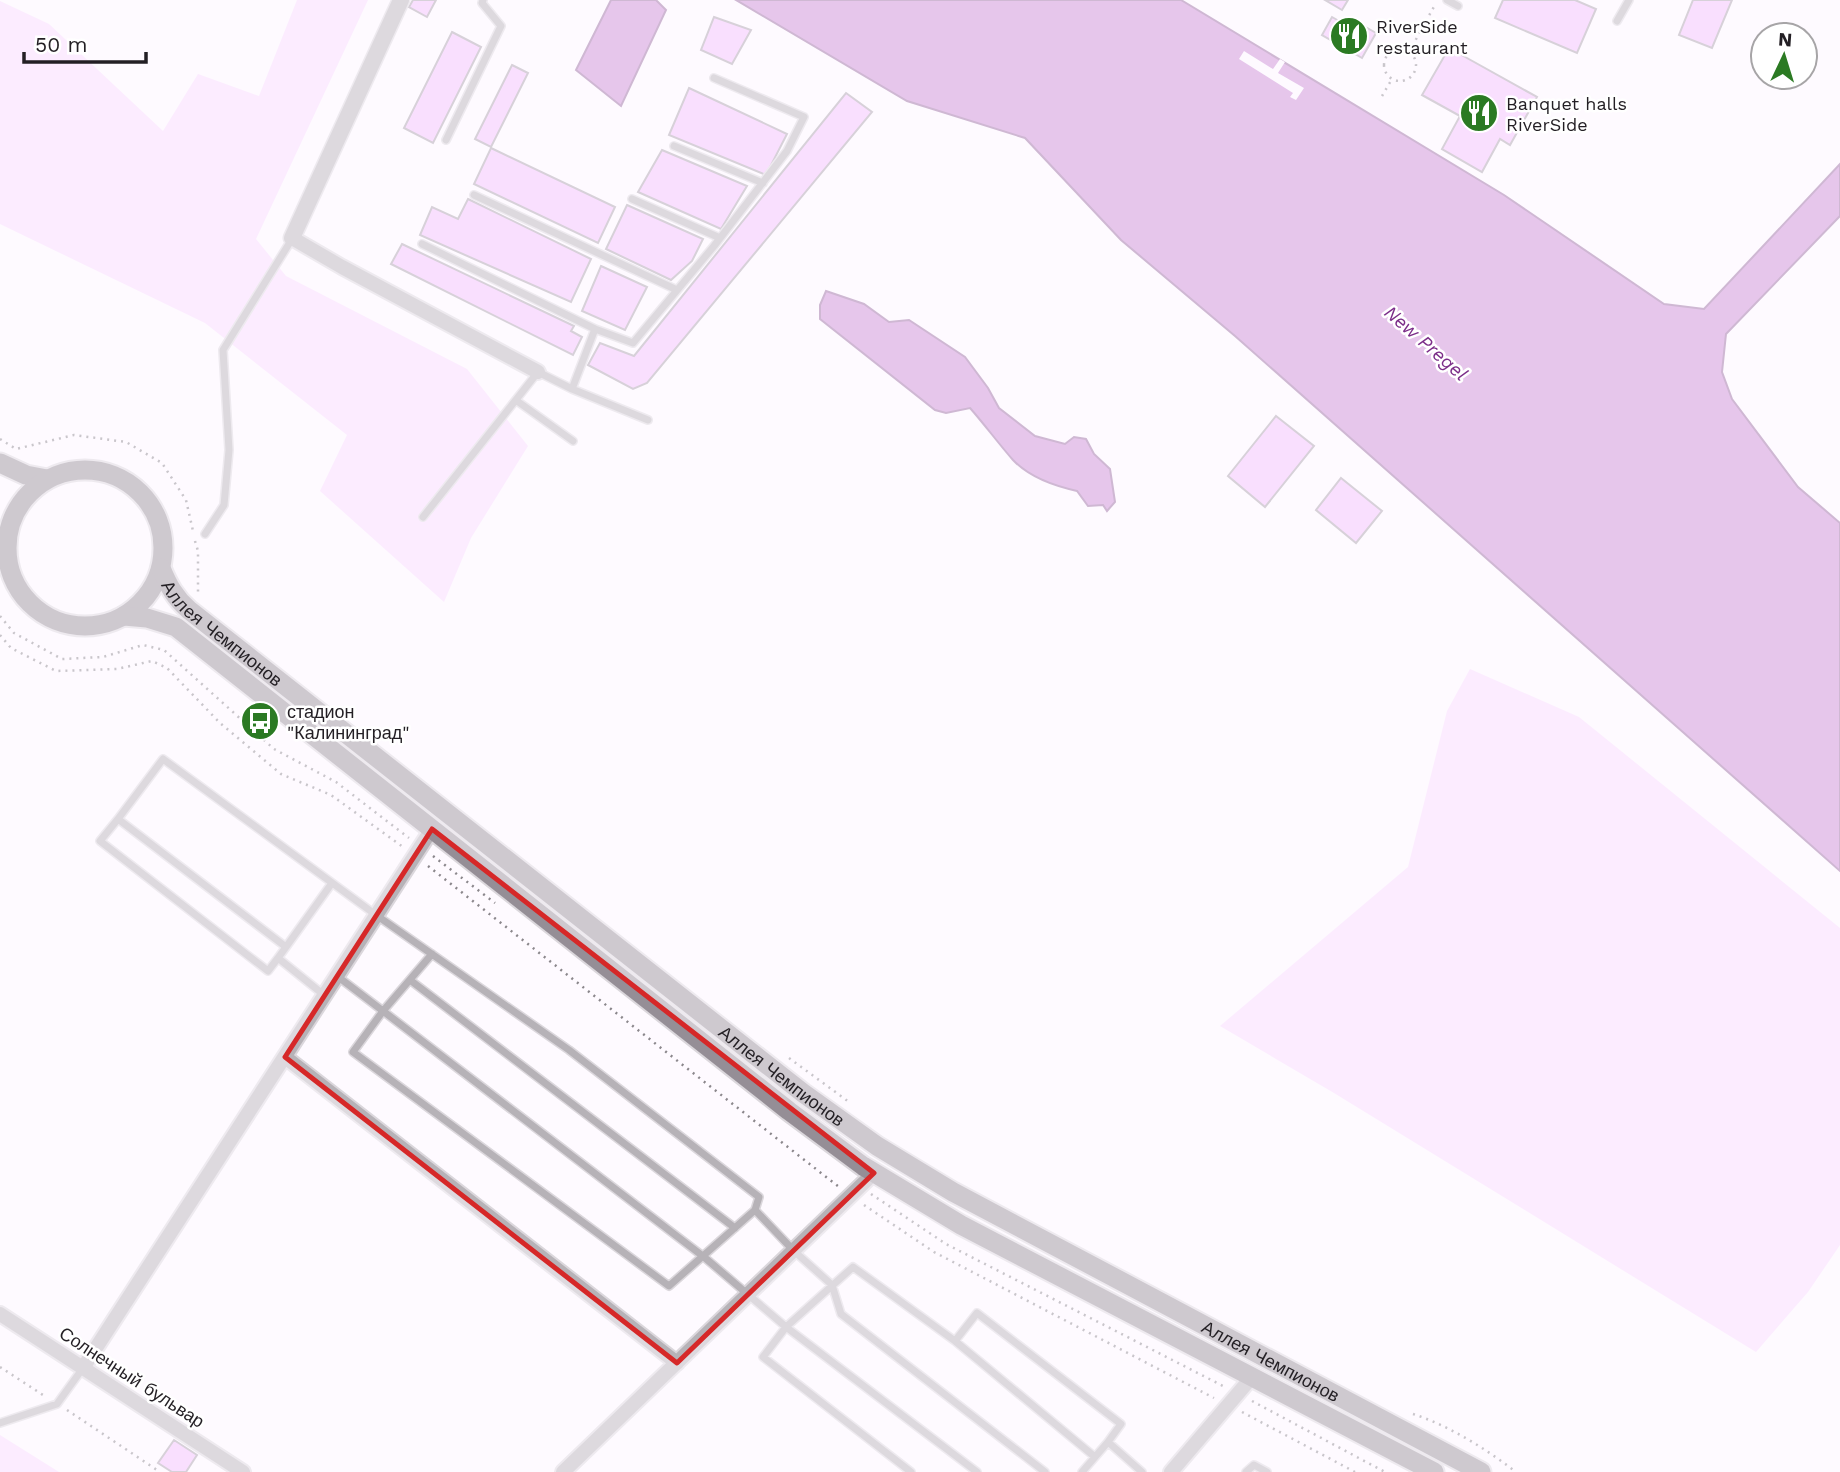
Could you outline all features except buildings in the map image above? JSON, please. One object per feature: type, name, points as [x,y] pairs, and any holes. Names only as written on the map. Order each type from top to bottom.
[{"type":"main road","points":[[0,463],[26,475],[47,480]]},
{"type":"main road","name":"Аллея Чемпионов","points":[[91,470],[113,475],[134,486],[145,497],[160,523],[163,538],[161,568],[147,596],[124,616],[102,624],[80,626],[64,623],[37,609],[17,586],[8,557],[10,527],[24,499],[47,480],[61,473],[91,470]]},
{"type":"main road","name":"Аллея Чемпионов","points":[[0,503],[10,527]]},
{"type":"main road","name":"Аллея Чемпионов","points":[[161,568],[170,589],[189,610],[803,1093],[877,1146],[973,1203],[1481,1472]]},
{"type":"main road","name":"Аллея Чемпионов","points":[[124,616],[147,618],[176,627],[789,1111],[874,1173],[940,1214],[1434,1472]]},
{"type":"street","points":[[401,0],[292,238],[538,372]]},
{"type":"street","points":[[83,1368],[432,829]]},
{"type":"street","points":[[285,1057],[677,1363]]},
{"type":"street","points":[[563,1472],[874,1173]]},
{"type":"street","name":"Солнечный бульвар","points":[[0,1314],[243,1472]]},
{"type":"street","points":[[1171,1472],[1252,1377]]},
{"type":"lane","points":[[446,140],[501,26],[482,4],[483,0]]},
{"type":"lane","points":[[1447,0],[1458,6]]},
{"type":"lane","points":[[1617,21],[1629,0]]},
{"type":"lane","points":[[422,244],[595,329],[633,343],[788,151],[804,117],[714,78]]},
{"type":"lane","points":[[674,146],[763,183]]},
{"type":"lane","points":[[474,195],[677,290]]},
{"type":"lane","points":[[632,199],[720,238]]},
{"type":"lane","points":[[205,534],[224,505],[229,450],[223,350],[292,238]]},
{"type":"lane","points":[[572,390],[595,329]]},
{"type":"lane","points":[[423,517],[538,372],[572,390],[648,420]]},
{"type":"lane","points":[[517,401],[573,441]]},
{"type":"lane","points":[[332,883],[268,971],[100,841],[163,759],[376,915],[432,954],[569,1050],[759,1197],[755,1210],[669,1286],[354,1052],[383,1011],[432,954]]},
{"type":"lane","points":[[118,819],[286,947]]},
{"type":"lane","points":[[278,958],[324,995]]},
{"type":"lane","points":[[337,976],[704,1257],[786,1327],[977,1472]]},
{"type":"lane","points":[[410,980],[735,1228]]},
{"type":"lane","points":[[755,1210],[793,1251],[832,1285],[841,1314],[1045,1472]]},
{"type":"lane","points":[[911,1472],[763,1357],[786,1327],[853,1266],[955,1341],[1095,1457]]},
{"type":"lane","points":[[955,1341],[977,1313],[1121,1424],[1082,1472]]},
{"type":"lane","points":[[0,1423],[57,1404],[83,1368]]},
{"type":"lane","points":[[1108,1442],[1142,1472]]},
{"type":"lane","points":[[1246,1472],[1254,1465],[1267,1472]]},
{"type":"path","points":[[1409,52],[1437,0]]},
{"type":"path","points":[[1398,50],[1409,52],[1415,60],[1414,73],[1403,81],[1392,79],[1386,71],[1387,57],[1398,50]]},
{"type":"path","points":[[1382,96],[1392,79]]},
{"type":"path","points":[[0,439],[16,449],[74,435],[126,442],[162,463],[186,500],[198,551],[197,593],[206,600]]},
{"type":"path","points":[[0,635],[11,648],[56,671],[117,669],[152,661],[167,668],[220,723],[281,774],[331,794],[415,856],[851,1196],[934,1252],[1355,1472]]},
{"type":"path","points":[[781,1051],[855,1107]]},
{"type":"path","points":[[0,1367],[160,1472]]},
{"type":"path","points":[[1413,1414],[1491,1453],[1516,1472]]},
{"type":"highlighted area","points":[[432,829],[874,1173],[677,1363],[285,1057]]},
{"type":"shaded area","points":[[297,0],[368,0],[256,239],[286,276],[467,369],[528,446],[471,538],[444,602],[320,491],[347,435],[205,323],[0,224],[0,1],[49,24],[163,131],[198,74],[259,96]]},
{"type":"shaded area","points":[[1470,669],[1579,717],[1840,928],[1840,1245],[1808,1292],[1756,1352],[1220,1026],[1408,867],[1447,711]]},
{"type":"shaded area","points":[[0,1435],[59,1472],[0,1472]]},
{"type":"water","points":[[611,0],[656,0],[666,10],[621,106],[576,70]]},
{"type":"water","name":"New Pregel","points":[[736,0],[1181,0],[1504,195],[1664,304],[1704,309],[1840,164],[1840,216],[1726,334],[1722,372],[1732,399],[1798,487],[1840,523],[1840,871],[1235,336],[1121,240],[1025,138],[907,101]]},
{"type":"water","points":[[826,291],[864,304],[889,322],[909,320],[965,357],[999,408],[1035,436],[1065,444],[1074,437],[1086,439],[1094,454],[1110,469],[1115,502],[1107,511],[1103,505],[1088,506],[1077,491],[1034,476],[1013,460],[970,408],[946,413],[935,410],[820,319],[820,305]]},
{"type":"pier","points":[[1244,51],[1273,69],[1280,59],[1285,62],[1278,73],[1304,88],[1296,100],[1290,97],[1293,93],[1239,59]]},
{"type":"place","name":"RiverSide restaurant","points":[[1349,36]]},
{"type":"place","name":"Banquet halls RiverSide","points":[[1479,113]]},
{"type":"place","name":"стадион \"Калининград\"","points":[[260,721]]}]
